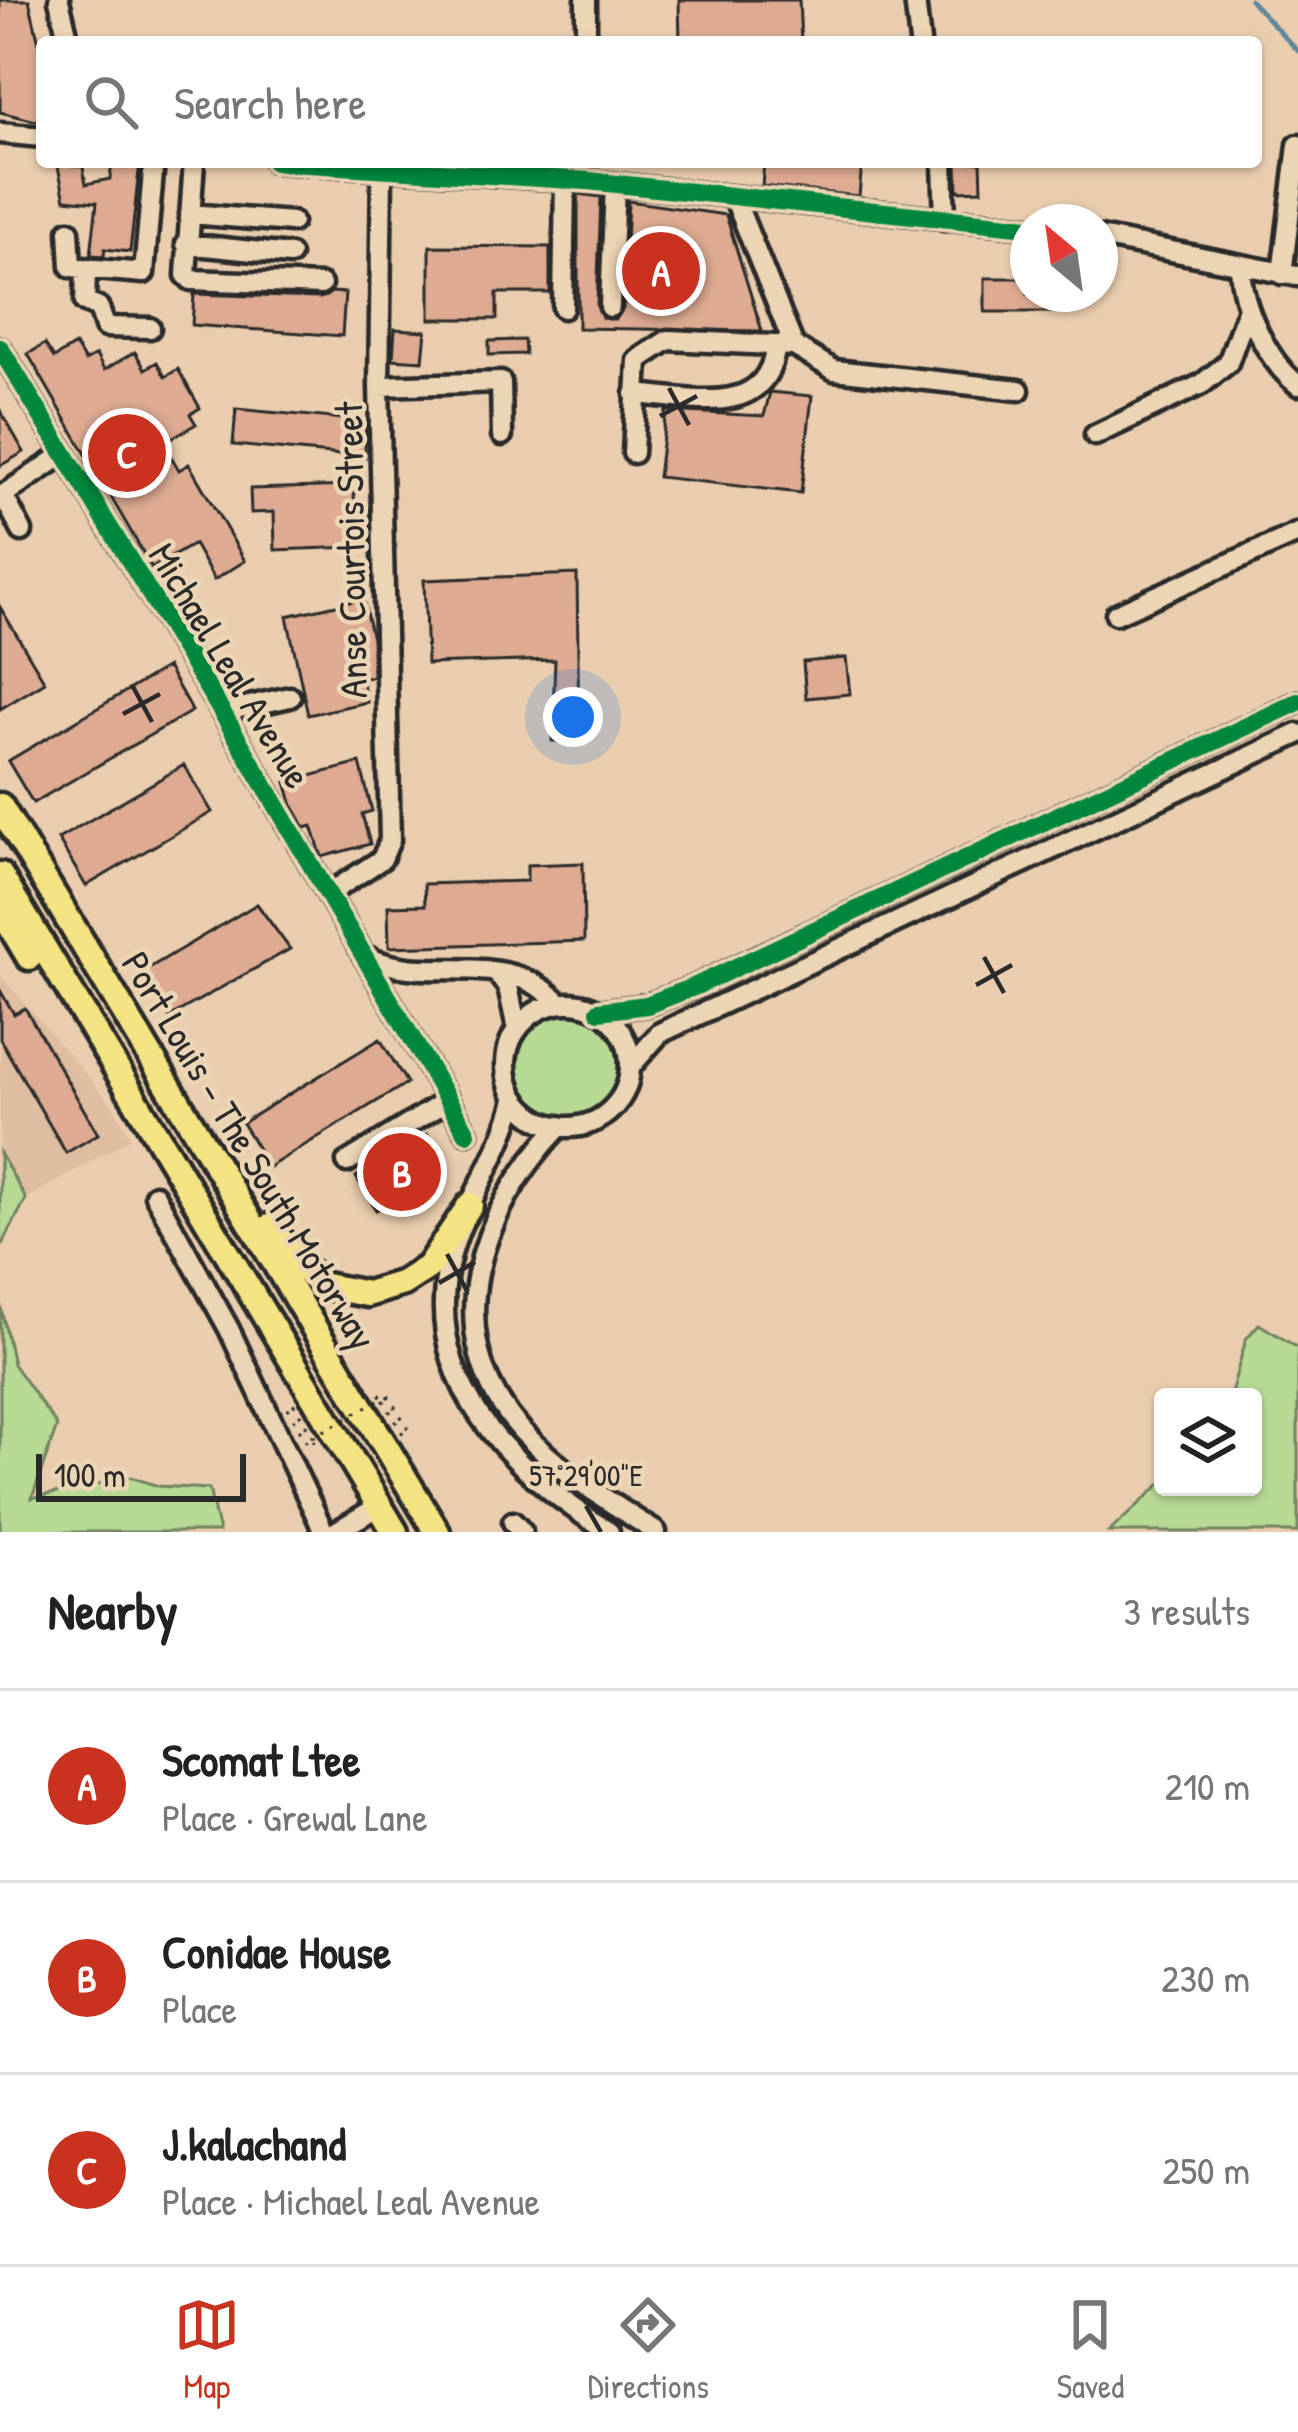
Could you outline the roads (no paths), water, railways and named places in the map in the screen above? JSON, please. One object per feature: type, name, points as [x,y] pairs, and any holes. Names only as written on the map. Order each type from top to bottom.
[{"type":"highway","name":"Port Louis – The South Motorway","points":[[0,806],[437,1532]]},
{"type":"highway","name":"Port Louis – The South Motorway","points":[[0,875],[394,1532]]},
{"type":"highway","points":[[0,908],[88,1056],[150,1131]]},
{"type":"highway","points":[[215,1161],[307,1274],[320,1285],[351,1294],[379,1293],[418,1275],[438,1255],[470,1205]]},
{"type":"street","points":[[58,0],[67,36]]},
{"type":"street","points":[[586,0],[586,36]]},
{"type":"street","points":[[915,0],[919,36]]},
{"type":"street","points":[[0,133],[36,136]]},
{"type":"street","points":[[1118,241],[1290,275],[1298,145]]},
{"type":"street","points":[[69,231],[68,261],[86,271],[144,273],[153,168]]},
{"type":"street","points":[[194,168],[183,267],[190,280],[321,285]]},
{"type":"street","points":[[339,168],[565,181],[588,172],[614,184],[1010,225]]},
{"type":"street","points":[[943,168],[945,220]]},
{"type":"street","name":"Anse Courtois Street","points":[[328,895],[382,859],[390,840],[379,386],[382,172]]},
{"type":"street","points":[[563,308],[565,181]]},
{"type":"street","points":[[610,307],[614,184]]},
{"type":"street","points":[[635,394],[746,397],[764,384],[785,345],[734,197]]},
{"type":"street","points":[[190,214],[292,222]]},
{"type":"street","points":[[186,244],[290,255]]},
{"type":"street","points":[[1240,267],[1248,308],[1278,370],[1298,385]]},
{"type":"street","points":[[86,271],[84,299],[99,308],[106,327],[150,328]]},
{"type":"street","points":[[1095,435],[1202,384],[1228,363],[1248,308]]},
{"type":"street","points":[[632,453],[638,360],[668,340],[785,345],[834,370],[1019,390]]},
{"type":"street","name":"Michael Leal Avenue","points":[[0,347],[222,712],[467,1133]]},
{"type":"street","points":[[379,386],[501,382],[502,435]]},
{"type":"street","points":[[22,531],[3,495],[64,454]]},
{"type":"street","points":[[1116,614],[1298,533]]},
{"type":"street","points":[[222,712],[290,697]]},
{"type":"street","points":[[609,1532],[524,1471],[476,1415],[457,1377],[447,1342],[446,1283],[470,1205],[502,1147],[515,1099],[506,1056],[517,1029],[543,1007],[560,1003],[599,1010],[647,1005],[697,986],[1298,702]]},
{"type":"street","points":[[630,1067],[660,1034],[1298,734]]},
{"type":"street","points":[[366,956],[386,966],[496,972],[537,981],[560,1003]]},
{"type":"street","points":[[496,972],[508,987],[517,1029]]},
{"type":"street","points":[[515,1099],[535,1118],[560,1126],[594,1121],[608,1112],[627,1084],[630,1067],[622,1034],[599,1010]]},
{"type":"street","points":[[347,1162],[448,1100]]},
{"type":"street","points":[[560,1126],[521,1172],[484,1243],[472,1285],[476,1343],[499,1402],[522,1431],[585,1486],[656,1532]]},
{"type":"street","points":[[155,1195],[229,1328],[305,1502],[324,1532]]},
{"type":"street","points":[[335,1532],[379,1506]]},
{"type":"waterway","points":[[1250,0],[1298,51]]},
{"type":"place","name":"Scomat Ltee","points":[[661,271]]},
{"type":"place","name":"J.kalachand","points":[[127,453]]},
{"type":"place","name":"Conidae House","points":[[402,1172]]}]
